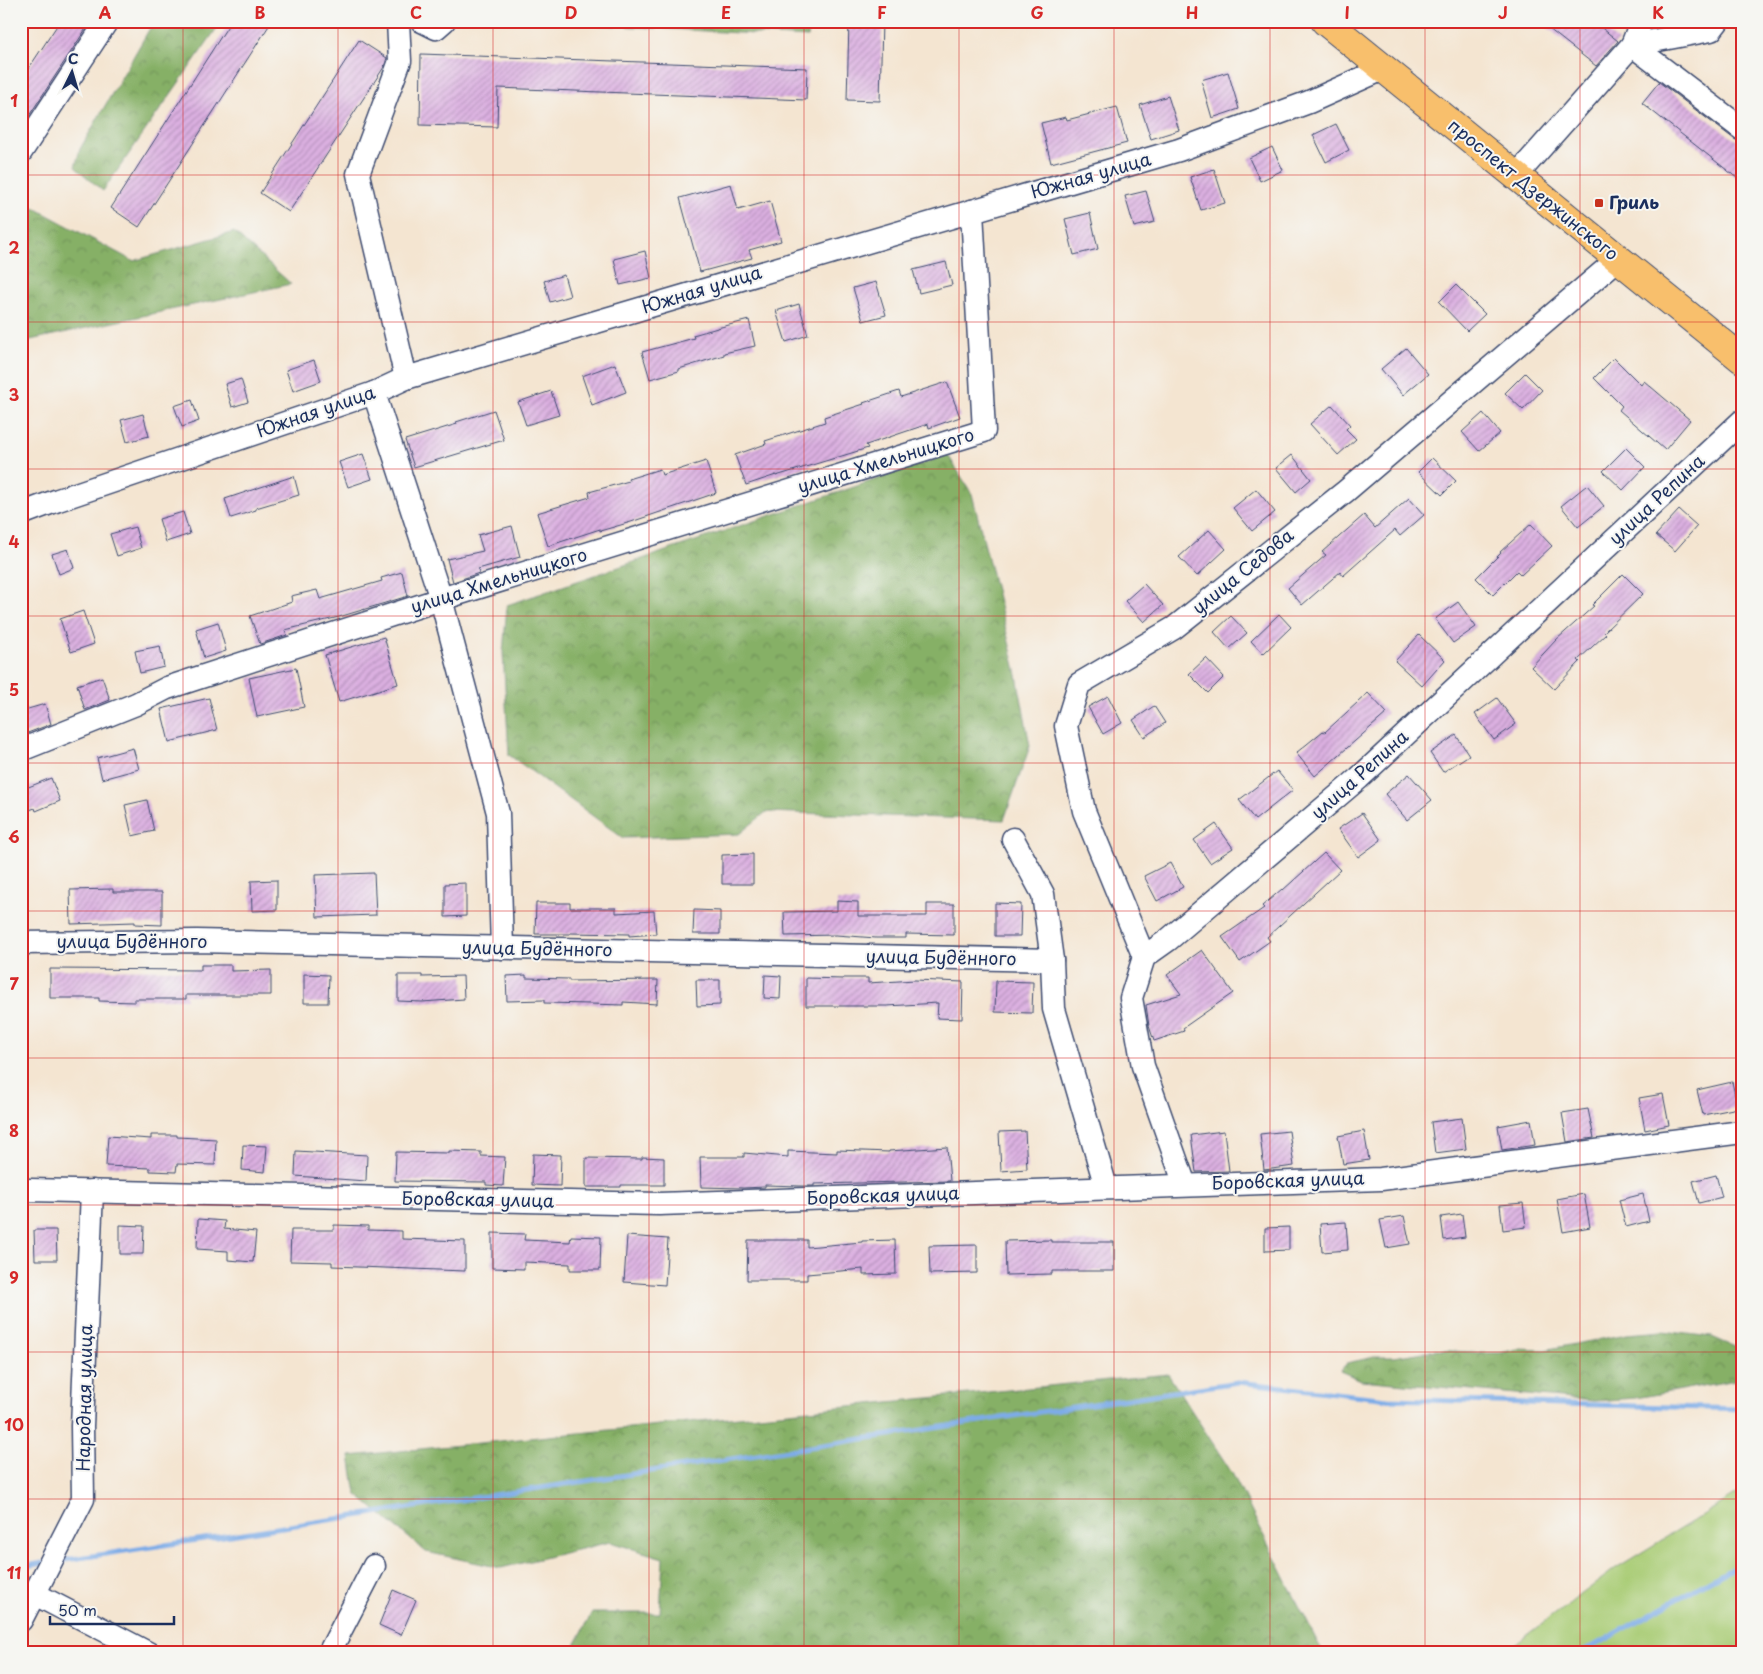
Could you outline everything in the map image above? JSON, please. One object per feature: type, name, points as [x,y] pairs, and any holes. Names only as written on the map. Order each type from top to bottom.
[{"type":"main road","name":"проспект Дзержинского","points":[[1325,21],[1742,358]]},
{"type":"street","points":[[21,152],[107,21]]},
{"type":"street","points":[[398,21],[400,61],[358,174],[406,378]]},
{"type":"street","points":[[422,21],[436,28],[444,21]]},
{"type":"street","points":[[1516,176],[1632,45],[1640,21]]},
{"type":"street","points":[[1632,45],[1711,30],[1718,21]]},
{"type":"street","points":[[1632,45],[1739,122]]},
{"type":"street","name":"Южная улица","points":[[21,514],[374,393],[406,378],[1179,150],[1308,102],[1383,69]]},
{"type":"street","name":"улица Хмельницкого","points":[[21,750],[136,704],[167,688],[441,599],[984,431],[972,211]]},
{"type":"street","name":"улица Седова","points":[[1144,957],[1084,811],[1066,726],[1079,684],[1174,628],[1346,491],[1618,259]]},
{"type":"street","points":[[374,393],[441,599],[498,813],[502,948]]},
{"type":"street","name":"улица Репина","points":[[1144,957],[1168,940],[1359,778],[1742,422]]},
{"type":"street","points":[[1013,839],[1043,894],[1052,960],[1054,1010],[1106,1187]]},
{"type":"street","name":"улица Будённого","points":[[21,943],[197,941],[1052,960]]},
{"type":"street","points":[[1144,957],[1131,998],[1143,1066],[1185,1185]]},
{"type":"street","name":"Боровская улица","points":[[21,1191],[660,1204],[1106,1187],[1381,1179],[1742,1132]]},
{"type":"street","name":"Народная улица","points":[[21,1620],[83,1498],[82,1426],[92,1191]]},
{"type":"street","points":[[329,1653],[374,1566]]},
{"type":"street","points":[[35,1594],[148,1653]]},
{"type":"green space","points":[[154,21],[222,21],[103,191],[75,167],[80,149]]},
{"type":"green space","points":[[532,21],[811,21],[808,37]]},
{"type":"green space","points":[[31,206],[133,261],[234,232],[291,284],[21,342],[21,211]]},
{"type":"green space","points":[[948,455],[972,494],[1016,670],[1030,746],[1004,820],[766,812],[739,834],[623,838],[509,755],[503,653],[507,605]]},
{"type":"green space","points":[[1663,1331],[1712,1337],[1742,1350],[1742,1377],[1736,1380],[1636,1398],[1594,1401],[1361,1380],[1340,1371],[1347,1363],[1374,1357],[1393,1357],[1436,1350],[1500,1353],[1517,1349],[1544,1350],[1627,1334]]},
{"type":"green space","points":[[1168,1374],[1232,1473],[1323,1653],[571,1653],[592,1613],[660,1613],[663,1558],[610,1542],[501,1568],[426,1552],[356,1494],[350,1456]]},
{"type":"green space","points":[[1742,1491],[1742,1653],[1504,1653],[1616,1568]]},
{"type":"building","points":[[60,21],[91,21],[21,128],[21,80]]},
{"type":"building","points":[[231,21],[272,21],[139,227],[111,208]]},
{"type":"building","points":[[849,21],[882,21],[880,101],[847,100]]},
{"type":"building","points":[[1539,21],[1593,21],[1618,41],[1596,66]]},
{"type":"building","points":[[359,40],[387,58],[384,67],[289,212],[260,193]]},
{"type":"building","points":[[421,54],[807,68],[806,100],[498,88],[497,127],[420,125]]},
{"type":"building","points":[[1228,72],[1239,109],[1212,118],[1201,80]]},
{"type":"building","points":[[1659,82],[1734,139],[1742,143],[1742,182],[1642,103]]},
{"type":"building","points":[[1168,96],[1179,130],[1151,139],[1140,105]]},
{"type":"building","points":[[1117,107],[1127,143],[1051,163],[1041,123],[1066,117],[1067,120]]},
{"type":"building","points":[[1336,124],[1349,150],[1326,162],[1313,135]]},
{"type":"building","points":[[1272,147],[1283,170],[1260,181],[1249,158]]},
{"type":"building","points":[[1214,169],[1225,203],[1201,210],[1190,177]]},
{"type":"building","points":[[731,184],[738,210],[770,201],[781,241],[749,250],[752,258],[700,272],[680,198]]},
{"type":"building","points":[[1146,191],[1155,222],[1134,227],[1125,196]]},
{"type":"building","points":[[1090,213],[1098,249],[1074,255],[1065,219]]},
{"type":"building","points":[[645,251],[651,278],[620,285],[614,259]]},
{"type":"building","points":[[946,262],[952,285],[919,293],[913,270]]},
{"type":"building","points":[[564,275],[570,296],[550,302],[544,281]]},
{"type":"building","points":[[876,282],[886,315],[863,321],[853,288]]},
{"type":"building","points":[[1456,285],[1485,314],[1467,331],[1439,302]]},
{"type":"building","points":[[799,304],[808,335],[786,342],[776,311]]},
{"type":"building","points":[[749,320],[755,346],[724,353],[724,355],[679,369],[679,371],[650,379],[642,352],[694,338],[693,335]]},
{"type":"building","points":[[1406,348],[1428,374],[1403,395],[1381,369]]},
{"type":"building","points":[[1614,358],[1641,385],[1644,381],[1690,420],[1665,450],[1619,410],[1622,406],[1594,378]]},
{"type":"building","points":[[314,360],[321,381],[293,391],[286,370]]},
{"type":"building","points":[[615,364],[626,392],[592,405],[582,376]]},
{"type":"building","points":[[1525,373],[1542,390],[1523,410],[1505,393]]},
{"type":"building","points":[[241,379],[248,402],[232,407],[225,384]]},
{"type":"building","points":[[947,382],[960,417],[929,428],[928,424],[866,445],[868,448],[746,485],[735,455],[766,444],[765,441],[825,422],[824,417],[863,403],[899,391],[901,397]]},
{"type":"building","points":[[551,391],[559,415],[526,425],[518,402]]},
{"type":"building","points":[[192,400],[199,421],[182,427],[174,406]]},
{"type":"building","points":[[1332,405],[1350,425],[1346,429],[1356,439],[1338,455],[1310,424]]},
{"type":"building","points":[[494,410],[504,440],[414,467],[405,440]]},
{"type":"building","points":[[1483,413],[1500,433],[1479,451],[1462,432]]},
{"type":"building","points":[[143,414],[149,436],[127,442],[121,420]]},
{"type":"building","points":[[1626,448],[1645,467],[1623,490],[1603,471]]},
{"type":"building","points":[[363,454],[372,479],[348,487],[339,462]]},
{"type":"building","points":[[1292,455],[1311,479],[1296,492],[1276,468]]},
{"type":"building","points":[[1432,458],[1456,481],[1442,495],[1418,472]]},
{"type":"building","points":[[706,461],[716,493],[631,522],[600,531],[600,529],[548,546],[537,513],[590,497],[589,492],[629,481],[628,479],[660,469],[662,475]]},
{"type":"building","points":[[294,476],[299,495],[231,518],[225,499]]},
{"type":"building","points":[[1587,485],[1604,506],[1578,527],[1561,506]]},
{"type":"building","points":[[1256,489],[1275,512],[1252,531],[1233,508]]},
{"type":"building","points":[[1409,498],[1424,515],[1400,536],[1395,530],[1343,576],[1340,572],[1302,605],[1288,588],[1326,555],[1322,552],[1364,515],[1375,528]]},
{"type":"building","points":[[1679,510],[1697,526],[1675,551],[1656,535]]},
{"type":"building","points":[[183,512],[190,534],[166,542],[159,519]]},
{"type":"building","points":[[1531,524],[1552,546],[1521,575],[1517,571],[1493,595],[1476,578],[1500,552]]},
{"type":"building","points":[[512,526],[520,557],[478,569],[479,573],[453,582],[447,559],[483,551],[478,535]]},
{"type":"building","points":[[135,527],[141,548],[117,556],[110,534]]},
{"type":"building","points":[[1209,530],[1226,549],[1197,576],[1179,557]]},
{"type":"building","points":[[68,549],[74,568],[59,574],[52,554]]},
{"type":"building","points":[[402,572],[408,596],[339,617],[285,630],[287,635],[260,644],[250,616],[292,602],[291,596],[317,590],[320,599],[382,581],[381,578]]},
{"type":"building","points":[[1623,574],[1643,594],[1604,632],[1606,634],[1578,660],[1580,662],[1554,689],[1531,667],[1556,640],[1594,606],[1592,605]]},
{"type":"building","points":[[1144,584],[1163,605],[1144,622],[1125,601]]},
{"type":"building","points":[[1458,602],[1476,627],[1453,643],[1435,619]]},
{"type":"building","points":[[83,611],[94,644],[71,652],[60,619]]},
{"type":"building","points":[[1279,614],[1291,627],[1263,654],[1251,641]]},
{"type":"building","points":[[1231,616],[1247,633],[1229,649],[1214,632]]},
{"type":"building","points":[[218,622],[226,651],[204,658],[196,629]]},
{"type":"building","points":[[1419,635],[1445,660],[1422,686],[1395,661]]},
{"type":"building","points":[[384,637],[398,684],[339,702],[325,655]]},
{"type":"building","points":[[160,646],[164,667],[140,673],[135,651]]},
{"type":"building","points":[[1206,658],[1224,677],[1208,693],[1189,674]]},
{"type":"building","points":[[296,668],[304,707],[257,717],[249,678]]},
{"type":"building","points":[[102,677],[110,700],[85,710],[77,685]]},
{"type":"building","points":[[1368,693],[1387,713],[1315,776],[1296,753],[1323,731],[1325,732]]},
{"type":"building","points":[[1108,696],[1122,723],[1103,734],[1088,707]]},
{"type":"building","points":[[209,698],[217,730],[169,742],[161,709]]},
{"type":"building","points":[[1497,698],[1516,724],[1494,740],[1475,714]]},
{"type":"building","points":[[45,704],[51,724],[25,734],[21,720],[21,711]]},
{"type":"building","points":[[1154,706],[1165,723],[1144,737],[1133,720]]},
{"type":"building","points":[[1456,735],[1469,755],[1443,772],[1430,753]]},
{"type":"building","points":[[133,748],[139,769],[102,779],[97,758]]},
{"type":"building","points":[[1277,771],[1293,790],[1255,820],[1239,800]]},
{"type":"building","points":[[1409,774],[1432,800],[1407,820],[1385,794]]},
{"type":"building","points":[[51,778],[60,801],[36,811],[35,808],[21,813],[21,790]]},
{"type":"building","points":[[147,800],[154,831],[132,836],[125,805]]},
{"type":"building","points":[[1362,813],[1381,840],[1358,857],[1338,829]]},
{"type":"building","points":[[1216,824],[1233,848],[1210,863],[1194,840]]},
{"type":"building","points":[[1324,853],[1340,870],[1267,937],[1270,941],[1240,962],[1222,937],[1264,908],[1262,906]]},
{"type":"building","points":[[753,854],[753,884],[722,884],[722,855]]},
{"type":"building","points":[[1170,863],[1183,887],[1157,901],[1144,876]]},
{"type":"building","points":[[374,873],[376,915],[317,917],[315,875]]},
{"type":"building","points":[[277,880],[277,910],[252,911],[251,881]]},
{"type":"building","points":[[466,883],[466,916],[445,917],[445,884]]},
{"type":"building","points":[[113,889],[113,892],[162,892],[162,925],[135,924],[135,922],[71,924],[70,890]]},
{"type":"building","points":[[837,901],[858,902],[858,916],[927,916],[927,904],[954,904],[954,935],[906,934],[906,938],[836,935],[785,936],[784,912],[837,911]]},
{"type":"building","points":[[536,903],[570,903],[570,908],[616,908],[616,913],[654,911],[656,934],[629,936],[629,934],[535,934]]},
{"type":"building","points":[[995,903],[1021,904],[1020,936],[995,936]]},
{"type":"building","points":[[694,910],[720,911],[720,934],[693,934]]},
{"type":"building","points":[[1202,950],[1233,993],[1183,1028],[1184,1031],[1154,1041],[1149,1026],[1146,1005],[1181,994],[1167,975]]},
{"type":"building","points":[[201,965],[231,965],[231,971],[271,970],[271,995],[186,995],[186,999],[135,999],[135,1002],[99,1001],[99,998],[50,998],[50,969],[201,970]]},
{"type":"building","points":[[304,974],[329,975],[328,1003],[304,1003]]},
{"type":"building","points":[[398,975],[422,975],[422,977],[463,976],[464,999],[422,1002],[398,1001]]},
{"type":"building","points":[[526,975],[526,978],[569,979],[569,981],[658,980],[657,1004],[623,1002],[623,1005],[544,1003],[544,1000],[507,1001],[506,976]]},
{"type":"building","points":[[765,975],[781,976],[780,999],[764,998]]},
{"type":"building","points":[[806,978],[868,978],[868,983],[915,980],[963,982],[962,1019],[937,1018],[938,1003],[887,1006],[806,1006]]},
{"type":"building","points":[[696,980],[720,980],[720,1005],[697,1006]]},
{"type":"building","points":[[996,981],[1033,982],[1032,1013],[995,1012]]},
{"type":"building","points":[[1732,1082],[1738,1108],[1703,1115],[1697,1090]]},
{"type":"building","points":[[1663,1094],[1669,1125],[1645,1130],[1639,1098]]},
{"type":"building","points":[[1588,1109],[1594,1138],[1567,1142],[1562,1113]]},
{"type":"building","points":[[1462,1118],[1466,1149],[1435,1153],[1431,1122]]},
{"type":"building","points":[[1531,1120],[1535,1145],[1502,1150],[1498,1126]]},
{"type":"building","points":[[1025,1131],[1027,1169],[1001,1171],[999,1132]]},
{"type":"building","points":[[1224,1131],[1229,1171],[1196,1172],[1191,1135]]},
{"type":"building","points":[[1289,1131],[1294,1166],[1264,1170],[1260,1134]]},
{"type":"building","points":[[1364,1131],[1369,1160],[1343,1164],[1338,1136]]},
{"type":"building","points":[[151,1135],[177,1135],[177,1137],[216,1139],[215,1165],[177,1164],[176,1172],[150,1171],[150,1168],[106,1166],[108,1136],[151,1139]]},
{"type":"building","points":[[243,1145],[267,1146],[265,1172],[242,1170]]},
{"type":"building","points":[[947,1147],[950,1181],[814,1184],[814,1186],[765,1185],[765,1187],[743,1188],[701,1187],[700,1157],[744,1157],[744,1153],[788,1157],[788,1151],[837,1153],[837,1150],[889,1152]]},
{"type":"building","points":[[296,1151],[367,1155],[366,1181],[295,1176]]},
{"type":"building","points":[[449,1151],[481,1152],[481,1156],[505,1157],[503,1186],[486,1185],[486,1182],[395,1181],[396,1152],[449,1153]]},
{"type":"building","points":[[533,1154],[561,1155],[560,1186],[532,1185]]},
{"type":"building","points":[[642,1157],[664,1158],[664,1185],[586,1187],[586,1158],[642,1159]]},
{"type":"building","points":[[1716,1175],[1722,1197],[1699,1203],[1693,1181]]},
{"type":"building","points":[[1584,1194],[1590,1227],[1563,1232],[1557,1199]]},
{"type":"building","points":[[1643,1194],[1649,1221],[1626,1227],[1619,1200]]},
{"type":"building","points":[[1523,1203],[1526,1227],[1503,1230],[1500,1205]]},
{"type":"building","points":[[1462,1214],[1465,1237],[1444,1240],[1441,1217]]},
{"type":"building","points":[[1404,1216],[1410,1244],[1386,1248],[1380,1220]]},
{"type":"building","points":[[198,1219],[225,1221],[224,1229],[256,1232],[253,1262],[228,1260],[228,1251],[197,1249]]},
{"type":"building","points":[[1346,1222],[1348,1250],[1322,1252],[1320,1224]]},
{"type":"building","points":[[120,1225],[144,1226],[143,1254],[120,1254]]},
{"type":"building","points":[[334,1225],[368,1226],[368,1230],[402,1231],[402,1239],[465,1241],[465,1271],[332,1266],[332,1262],[290,1261],[291,1230],[334,1230]]},
{"type":"building","points":[[1289,1227],[1289,1250],[1265,1251],[1265,1228]]},
{"type":"building","points":[[34,1230],[56,1230],[57,1260],[35,1260]]},
{"type":"building","points":[[492,1233],[525,1234],[524,1240],[570,1242],[571,1236],[601,1237],[600,1270],[570,1270],[570,1264],[524,1262],[524,1269],[492,1268]]},
{"type":"building","points":[[627,1236],[668,1239],[665,1285],[624,1282]]},
{"type":"building","points":[[748,1240],[807,1240],[807,1247],[862,1241],[895,1240],[896,1274],[863,1275],[863,1269],[807,1274],[807,1280],[747,1280]]},
{"type":"building","points":[[1051,1240],[1051,1242],[1114,1242],[1114,1271],[1052,1271],[1052,1274],[1006,1275],[1005,1241]]},
{"type":"building","points":[[977,1245],[977,1273],[930,1274],[929,1246]]},
{"type":"building","points":[[393,1590],[416,1600],[401,1635],[379,1625]]},
{"type":"waterway","points":[[59,1561],[1238,1382],[1388,1399],[1742,1409]]},
{"type":"waterway","points":[[21,1567],[43,1563]]},
{"type":"waterway","points":[[1581,1653],[1742,1563]]},
{"type":"place","name":"Гриль","points":[[1599,203]]}]
